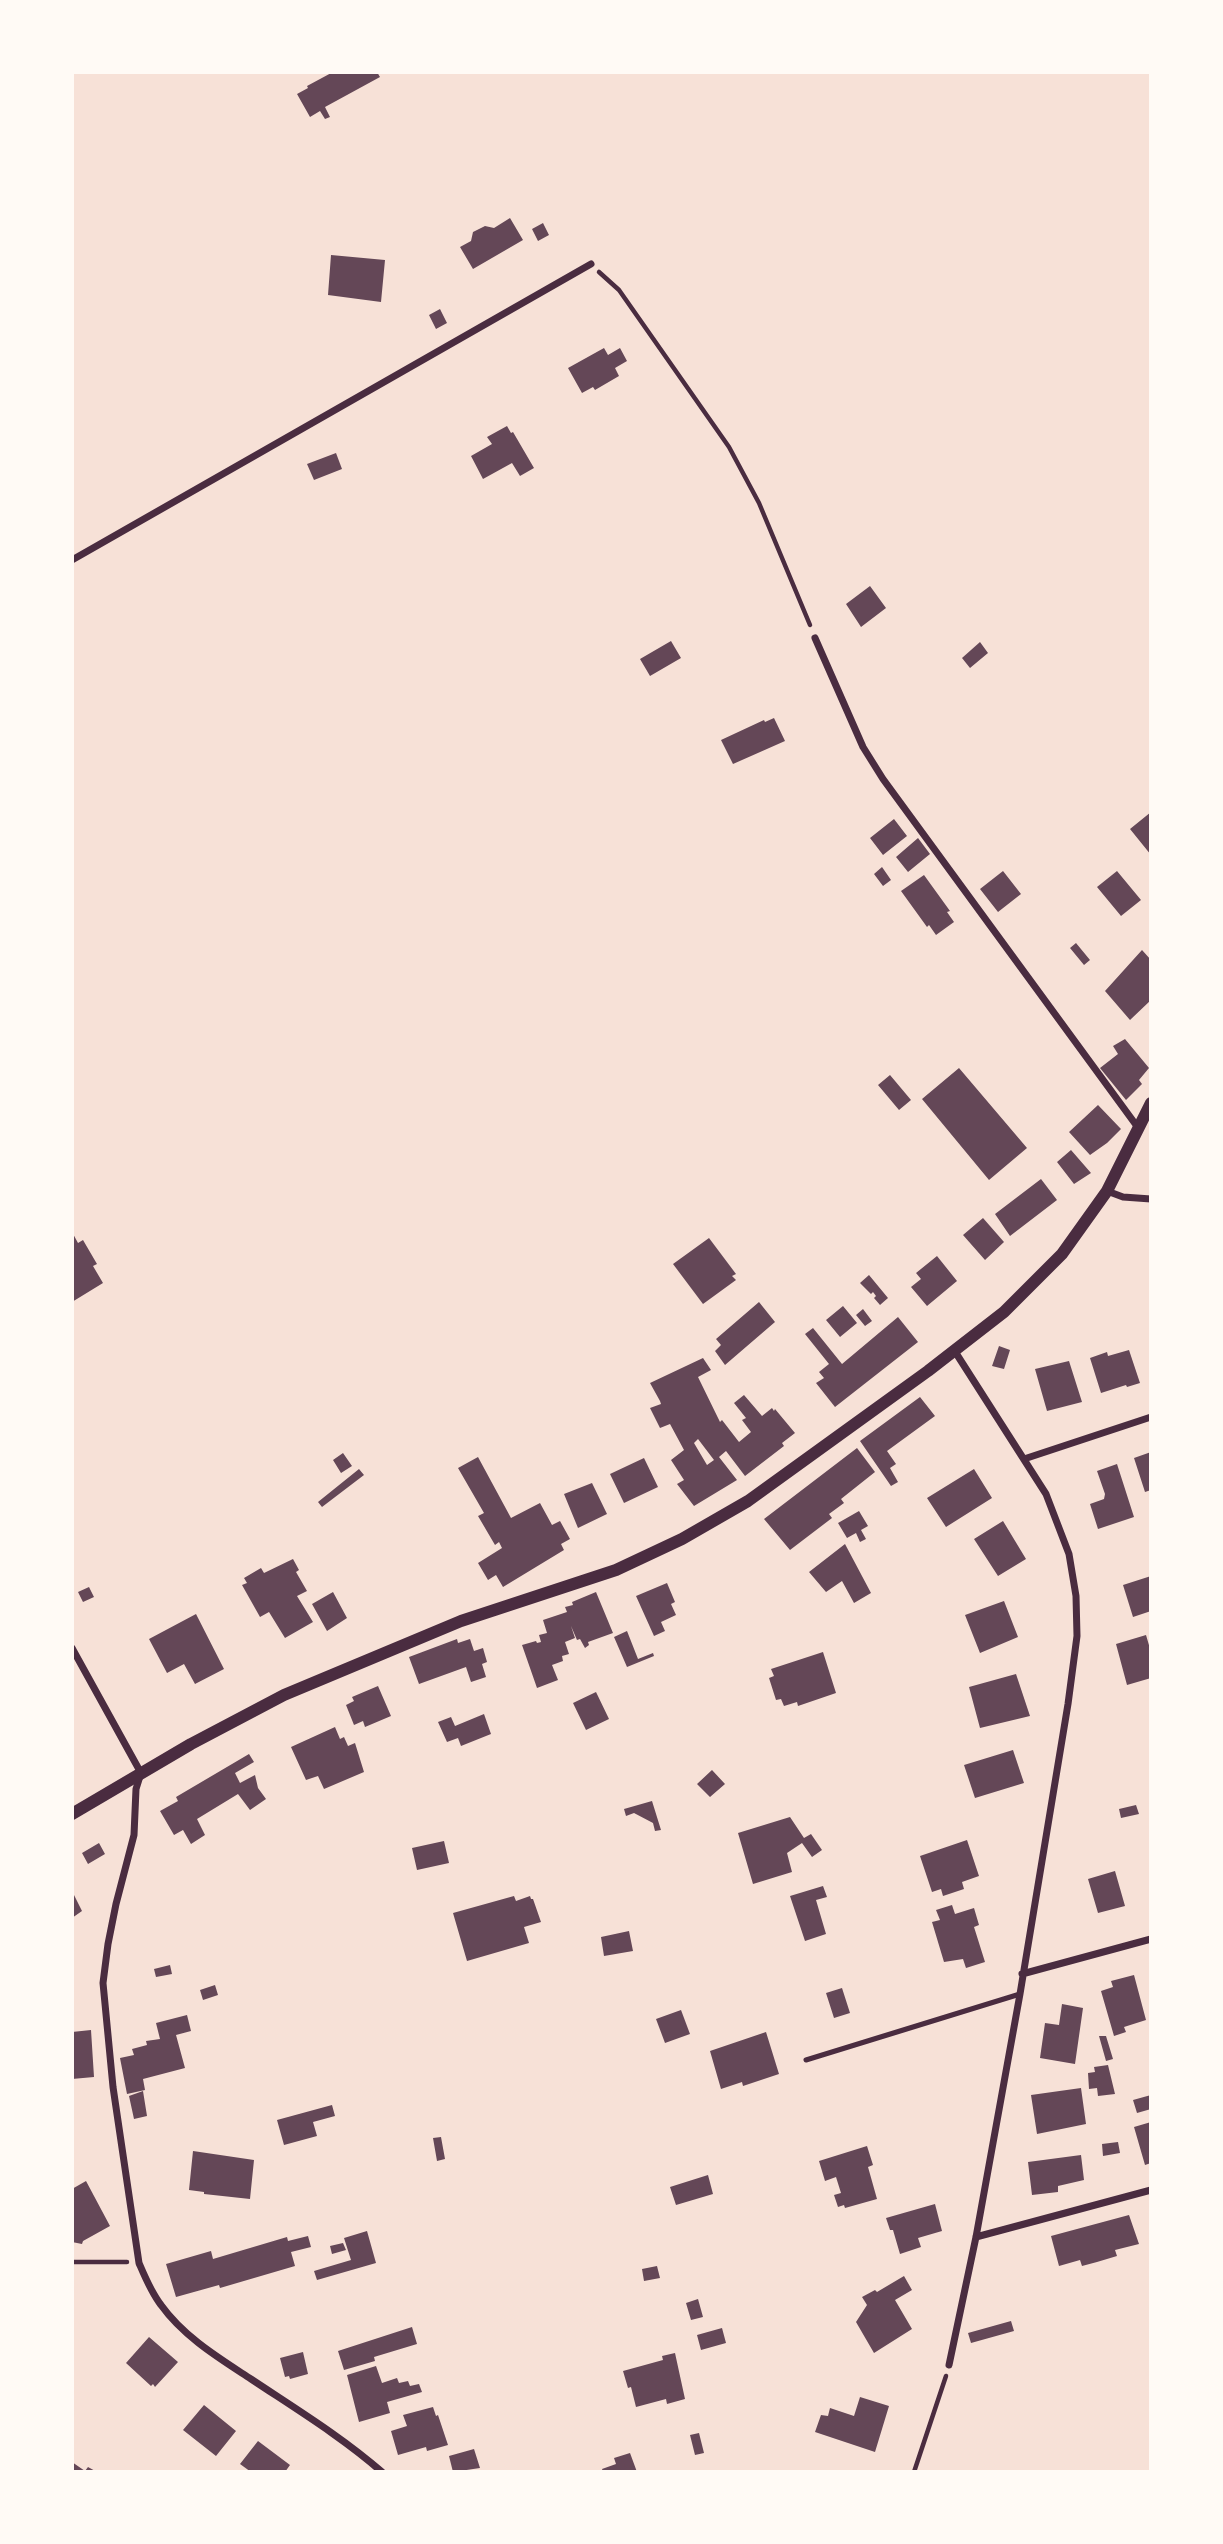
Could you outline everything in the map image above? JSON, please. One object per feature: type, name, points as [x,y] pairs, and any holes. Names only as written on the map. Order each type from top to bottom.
[{"type":"street","points":[[72,560],[591,264]]},
{"type":"street","points":[[816,638],[863,747],[883,779],[1139,1129]]},
{"type":"street","points":[[72,1814],[191,1744],[284,1695],[461,1621],[615,1570],[682,1539],[748,1501],[1004,1312],[1062,1254],[1107,1191],[1151,1104]]},
{"type":"street","points":[[1107,1191],[1123,1197],[1151,1199]]},
{"type":"street","points":[[949,2365],[976,2238],[1020,1994],[1021,1974],[1068,1704],[1077,1636],[1076,1596],[1069,1554],[1046,1494],[954,1350]]},
{"type":"street","points":[[1024,1459],[1151,1417]]},
{"type":"street","points":[[72,1648],[141,1773],[136,1789],[134,1835],[107,1944],[103,1983],[113,2087],[139,2263],[162,2306],[183,2330],[214,2354],[330,2431],[382,2472]]},
{"type":"street","points":[[1021,1974],[1151,1939]]},
{"type":"street","points":[[976,2238],[1151,2190]]},
{"type":"lane","points":[[806,2060],[1020,1994]]},
{"type":"path","points":[[591,264],[619,290],[729,447],[759,503],[816,638]]},
{"type":"path","points":[[72,2262],[139,2263]]},
{"type":"path","points":[[914,2472],[949,2365]]},
{"type":"building","points":[[333,72],[377,72],[380,77],[325,107],[330,117],[325,119],[320,111],[310,117],[297,94]]},
{"type":"building","points":[[510,218],[523,240],[473,269],[460,247],[471,241],[473,232],[485,226],[494,228]]},
{"type":"building","points":[[543,223],[549,235],[538,241],[532,229]]},
{"type":"building","points":[[331,255],[385,260],[381,302],[328,295]]},
{"type":"building","points":[[440,309],[447,323],[436,329],[429,315]]},
{"type":"building","points":[[604,348],[608,355],[620,348],[627,361],[615,368],[619,376],[595,390],[593,387],[582,393],[568,368]]},
{"type":"building","points":[[507,426],[534,468],[520,476],[512,463],[483,479],[471,456],[492,444],[487,437]]},
{"type":"building","points":[[336,453],[342,469],[314,480],[307,464]]},
{"type":"building","points":[[870,586],[886,608],[861,627],[846,604]]},
{"type":"building","points":[[671,641],[681,658],[650,676],[640,659]]},
{"type":"building","points":[[980,642],[988,653],[970,668],[962,658]]},
{"type":"building","points":[[774,718],[785,741],[733,764],[721,740]]},
{"type":"building","points":[[1151,812],[1151,855],[1130,829]]},
{"type":"building","points":[[894,819],[907,836],[883,855],[870,838]]},
{"type":"building","points":[[918,838],[930,854],[908,872],[896,857]]},
{"type":"building","points":[[882,867],[891,880],[883,886],[874,874]]},
{"type":"building","points":[[1003,871],[1021,894],[998,912],[980,889]]},
{"type":"building","points":[[1117,871],[1141,900],[1121,916],[1097,887]]},
{"type":"building","points":[[924,875],[950,911],[947,912],[954,922],[936,935],[901,891]]},
{"type":"building","points":[[1076,943],[1090,960],[1084,965],[1070,948]]},
{"type":"building","points":[[1142,950],[1151,960],[1151,1000],[1130,1020],[1105,991]]},
{"type":"building","points":[[1125,1039],[1149,1068],[1139,1080],[1142,1084],[1126,1100],[1100,1068],[1118,1054],[1113,1046]]},
{"type":"building","points":[[959,1068],[1027,1148],[989,1180],[922,1099]]},
{"type":"building","points":[[890,1075],[911,1100],[899,1110],[878,1085]]},
{"type":"building","points":[[1098,1105],[1121,1129],[1090,1155],[1069,1132]]},
{"type":"building","points":[[1071,1150],[1091,1173],[1074,1184],[1057,1162]]},
{"type":"building","points":[[1041,1179],[1057,1200],[1010,1236],[995,1214]]},
{"type":"building","points":[[983,1218],[1004,1242],[985,1260],[963,1235]]},
{"type":"building","points":[[72,1232],[78,1243],[83,1240],[97,1264],[93,1266],[103,1283],[72,1302]]},
{"type":"building","points":[[709,1238],[736,1274],[732,1276],[736,1280],[703,1304],[673,1264]]},
{"type":"building","points":[[937,1256],[957,1281],[927,1306],[911,1287],[921,1279],[916,1273]]},
{"type":"building","points":[[869,1275],[888,1298],[880,1305],[873,1292],[871,1294],[860,1283]]},
{"type":"building","points":[[759,1302],[775,1322],[725,1365],[715,1351],[721,1345],[716,1339]]},
{"type":"building","points":[[843,1306],[857,1323],[840,1337],[826,1320]]},
{"type":"building","points":[[863,1309],[872,1321],[865,1326],[856,1315]]},
{"type":"building","points":[[898,1317],[918,1342],[835,1407],[816,1383],[824,1378],[819,1372],[829,1364],[805,1334],[813,1328],[842,1364]]},
{"type":"building","points":[[999,1346],[1010,1350],[1004,1369],[992,1366]]},
{"type":"building","points":[[1129,1350],[1140,1383],[1101,1393],[1090,1358],[1107,1352],[1108,1356]]},
{"type":"building","points":[[703,1358],[711,1370],[698,1377],[720,1422],[722,1420],[739,1442],[751,1432],[742,1420],[746,1418],[734,1403],[744,1395],[762,1416],[772,1408],[774,1411],[775,1409],[795,1433],[782,1443],[784,1446],[745,1476],[726,1451],[719,1457],[737,1480],[694,1506],[677,1484],[684,1480],[671,1460],[684,1450],[670,1424],[660,1428],[650,1408],[661,1404],[650,1383]],"holes":[[[698,1439],[714,1460],[707,1465],[694,1443]]]},
{"type":"building","points":[[1069,1361],[1082,1402],[1047,1411],[1035,1369]]},
{"type":"building","points":[[920,1397],[935,1416],[887,1451],[896,1464],[890,1468],[898,1482],[891,1486],[860,1441]]},
{"type":"building","points":[[857,1448],[875,1472],[841,1499],[844,1503],[829,1514],[832,1518],[790,1550],[764,1519]]},
{"type":"building","points":[[1151,1452],[1151,1490],[1145,1492],[1134,1458]]},
{"type":"building","points":[[343,1453],[352,1466],[341,1473],[333,1460]]},
{"type":"building","points":[[478,1457],[511,1518],[540,1503],[552,1525],[560,1521],[570,1539],[561,1544],[564,1550],[503,1587],[496,1575],[488,1580],[478,1563],[502,1548],[499,1542],[495,1545],[478,1516],[484,1513],[458,1468]]},
{"type":"building","points":[[644,1458],[658,1487],[624,1503],[610,1474]]},
{"type":"building","points":[[1117,1464],[1134,1517],[1098,1529],[1090,1504],[1104,1499],[1105,1494],[1097,1471]]},
{"type":"building","points":[[359,1469],[364,1475],[322,1507],[318,1502]]},
{"type":"building","points":[[974,1469],[992,1498],[946,1527],[927,1498]]},
{"type":"building","points":[[592,1483],[607,1514],[578,1528],[564,1494]]},
{"type":"building","points":[[859,1511],[868,1526],[861,1530],[866,1539],[860,1542],[856,1533],[847,1538],[838,1523]]},
{"type":"building","points":[[1003,1521],[1026,1559],[998,1576],[974,1539]]},
{"type":"building","points":[[845,1544],[871,1593],[854,1603],[842,1581],[826,1592],[809,1572]]},
{"type":"building","points":[[293,1559],[299,1570],[296,1572],[307,1591],[297,1596],[313,1622],[285,1638],[269,1612],[260,1617],[242,1585],[247,1583],[244,1578],[261,1568],[264,1573]]},
{"type":"building","points":[[1151,1576],[1151,1611],[1133,1617],[1123,1585]]},
{"type":"building","points":[[667,1583],[675,1602],[671,1604],[676,1615],[661,1622],[665,1631],[654,1636],[636,1596]]},
{"type":"building","points":[[89,1587],[94,1597],[83,1602],[78,1592]]},
{"type":"building","points":[[333,1592],[347,1618],[327,1631],[312,1604]]},
{"type":"building","points":[[596,1592],[613,1633],[588,1642],[589,1645],[585,1648],[580,1639],[577,1640],[571,1626],[575,1638],[565,1642],[569,1654],[562,1656],[563,1661],[552,1665],[558,1680],[537,1688],[522,1645],[541,1642],[539,1635],[547,1633],[543,1620],[567,1612],[565,1607],[573,1605],[572,1602]]},
{"type":"building","points":[[1004,1601],[1018,1637],[980,1653],[965,1615]]},
{"type":"building","points":[[196,1614],[224,1669],[195,1684],[184,1664],[167,1673],[149,1639]]},
{"type":"building","points":[[627,1631],[638,1659],[653,1653],[654,1656],[627,1667],[614,1637]]},
{"type":"building","points":[[1146,1635],[1151,1652],[1151,1678],[1127,1685],[1116,1644]]},
{"type":"building","points":[[457,1639],[458,1643],[470,1639],[474,1651],[483,1648],[487,1662],[482,1664],[486,1677],[471,1682],[466,1667],[419,1684],[409,1657]]},
{"type":"building","points":[[823,1652],[836,1693],[798,1706],[797,1702],[784,1706],[781,1699],[776,1700],[769,1678],[774,1676],[771,1669]]},
{"type":"building","points":[[1016,1674],[1030,1716],[980,1728],[969,1687]]},
{"type":"building","points":[[378,1686],[391,1716],[365,1727],[363,1721],[354,1725],[346,1705],[354,1701],[352,1697]]},
{"type":"building","points":[[596,1692],[609,1719],[586,1730],[573,1703]]},
{"type":"building","points":[[484,1714],[491,1734],[461,1746],[458,1738],[447,1742],[438,1722],[451,1717],[455,1726]]},
{"type":"building","points":[[335,1727],[340,1739],[344,1737],[348,1746],[355,1743],[364,1772],[324,1789],[318,1776],[306,1780],[291,1747]]},
{"type":"building","points":[[1013,1750],[1024,1783],[975,1798],[964,1765]]},
{"type":"building","points":[[249,1754],[254,1762],[235,1773],[240,1783],[255,1775],[258,1788],[266,1799],[250,1810],[238,1794],[197,1819],[205,1835],[191,1844],[183,1830],[174,1835],[160,1811],[178,1801],[176,1797]]},
{"type":"building","points":[[712,1770],[725,1784],[710,1797],[697,1784]]},
{"type":"building","points":[[652,1801],[661,1830],[655,1831],[653,1823],[634,1813],[626,1816],[624,1809]]},
{"type":"building","points":[[1136,1805],[1139,1814],[1121,1818],[1119,1809]]},
{"type":"building","points":[[790,1817],[804,1838],[811,1834],[822,1850],[812,1857],[802,1843],[787,1853],[792,1872],[753,1884],[738,1833]]},
{"type":"building","points":[[967,1840],[979,1876],[962,1882],[964,1889],[943,1896],[941,1889],[932,1892],[920,1856]]},
{"type":"building","points":[[444,1841],[449,1863],[417,1870],[412,1848]]},
{"type":"building","points":[[99,1843],[105,1854],[88,1864],[82,1853]]},
{"type":"building","points":[[1115,1871],[1125,1906],[1098,1913],[1088,1879]]},
{"type":"building","points":[[823,1886],[827,1897],[816,1900],[826,1934],[805,1941],[790,1896]]},
{"type":"building","points":[[72,1891],[82,1911],[72,1918]]},
{"type":"building","points":[[514,1896],[516,1901],[530,1896],[541,1922],[524,1927],[529,1943],[467,1961],[453,1913]]},
{"type":"building","points":[[952,1905],[955,1914],[974,1908],[979,1925],[974,1927],[985,1962],[966,1968],[963,1959],[944,1962],[932,1922],[940,1920],[936,1910]]},
{"type":"building","points":[[629,1931],[633,1951],[604,1956],[601,1937]]},
{"type":"building","points":[[170,1965],[172,1974],[156,1977],[154,1969]]},
{"type":"building","points":[[1134,1975],[1146,2020],[1124,2027],[1126,2032],[1114,2036],[1101,1991],[1113,1987],[1111,1981]]},
{"type":"building","points":[[215,1985],[218,1995],[203,2000],[200,1990]]},
{"type":"building","points":[[842,1988],[850,2013],[834,2018],[826,1993]]},
{"type":"building","points":[[1062,2004],[1083,2008],[1075,2064],[1040,2058],[1045,2023],[1059,2025]]},
{"type":"building","points":[[681,2010],[690,2034],[665,2043],[656,2019]]},
{"type":"building","points":[[187,2015],[191,2031],[176,2035],[185,2068],[143,2079],[145,2090],[127,2094],[120,2058],[134,2055],[132,2049],[147,2045],[146,2041],[160,2039],[156,2023]]},
{"type":"building","points":[[91,2030],[94,2077],[72,2079],[72,2032]]},
{"type":"building","points":[[766,2032],[779,2074],[743,2086],[742,2082],[721,2089],[710,2051]]},
{"type":"building","points":[[1099,2036],[1106,2036],[1113,2059],[1106,2061]]},
{"type":"building","points":[[1108,2065],[1115,2094],[1098,2096],[1097,2088],[1089,2089],[1088,2073],[1095,2072],[1094,2067]]},
{"type":"building","points":[[1081,2088],[1086,2124],[1037,2134],[1031,2095]]},
{"type":"building","points":[[143,2091],[147,2116],[134,2119],[129,2096]]},
{"type":"building","points":[[1151,2095],[1151,2109],[1137,2113],[1133,2100]]},
{"type":"building","points":[[332,2105],[335,2116],[313,2122],[317,2136],[284,2145],[277,2120]]},
{"type":"building","points":[[1151,2122],[1151,2163],[1145,2165],[1134,2127]]},
{"type":"building","points":[[441,2137],[445,2159],[437,2161],[433,2138]]},
{"type":"building","points":[[1118,2142],[1120,2153],[1103,2156],[1102,2144]]},
{"type":"building","points":[[867,2146],[873,2165],[868,2167],[877,2199],[845,2208],[844,2205],[838,2207],[834,2195],[841,2193],[836,2177],[825,2181],[819,2161]]},
{"type":"building","points":[[193,2151],[254,2160],[250,2199],[189,2190]]},
{"type":"building","points":[[1081,2155],[1084,2180],[1058,2186],[1058,2192],[1032,2195],[1028,2162]]},
{"type":"building","points":[[708,2175],[713,2194],[676,2205],[670,2187]]},
{"type":"building","points":[[86,2181],[110,2226],[82,2244],[72,2242],[72,2189]]},
{"type":"building","points":[[935,2204],[942,2231],[918,2238],[921,2247],[900,2254],[893,2230],[890,2230],[886,2218]]},
{"type":"building","points":[[1129,2215],[1139,2244],[1115,2250],[1117,2256],[1097,2262],[1082,2266],[1080,2260],[1059,2266],[1051,2236]]},
{"type":"building","points":[[367,2231],[376,2263],[317,2280],[314,2271],[351,2260],[344,2238]]},
{"type":"building","points":[[308,2236],[311,2247],[291,2252],[295,2266],[220,2288],[219,2285],[176,2297],[166,2264],[211,2251],[213,2259],[287,2237],[288,2241]]},
{"type":"building","points":[[343,2243],[346,2250],[332,2254],[330,2246]]},
{"type":"building","points":[[657,2266],[660,2278],[644,2281],[642,2269]]},
{"type":"building","points":[[904,2276],[912,2290],[895,2300],[912,2329],[874,2353],[856,2322],[867,2305],[862,2297],[875,2290],[877,2292]]},
{"type":"building","points":[[698,2299],[703,2317],[691,2320],[686,2303]]},
{"type":"building","points":[[1011,2321],[1014,2331],[971,2343],[968,2333]]},
{"type":"building","points":[[412,2327],[417,2344],[374,2357],[375,2361],[344,2370],[338,2351]]},
{"type":"building","points":[[722,2328],[726,2343],[701,2350],[697,2335]]},
{"type":"building","points":[[149,2337],[178,2362],[155,2387],[126,2363]]},
{"type":"building","points":[[303,2352],[308,2374],[290,2379],[289,2376],[285,2377],[280,2358]]},
{"type":"building","points":[[675,2353],[685,2399],[667,2404],[666,2399],[636,2407],[623,2371],[663,2360],[662,2356]]},
{"type":"building","points":[[376,2366],[382,2383],[397,2378],[399,2383],[408,2381],[410,2386],[419,2384],[422,2392],[387,2402],[390,2413],[359,2422],[347,2375]]},
{"type":"building","points":[[860,2397],[889,2406],[875,2452],[815,2432],[821,2415],[828,2416],[830,2408],[854,2416]]},
{"type":"building","points":[[204,2405],[236,2431],[216,2456],[183,2430]]},
{"type":"building","points":[[433,2407],[448,2445],[427,2451],[426,2447],[398,2455],[391,2431],[407,2426],[403,2415]]},
{"type":"building","points":[[699,2433],[704,2453],[695,2455],[690,2435]]},
{"type":"building","points":[[258,2441],[290,2465],[285,2472],[251,2472],[240,2464]]},
{"type":"building","points":[[474,2449],[480,2468],[453,2472],[449,2456]]},
{"type":"building","points":[[630,2453],[637,2472],[603,2472],[602,2469],[616,2464],[614,2458]]},
{"type":"building","points":[[72,2462],[85,2471],[88,2467],[97,2472],[72,2472]]}]
